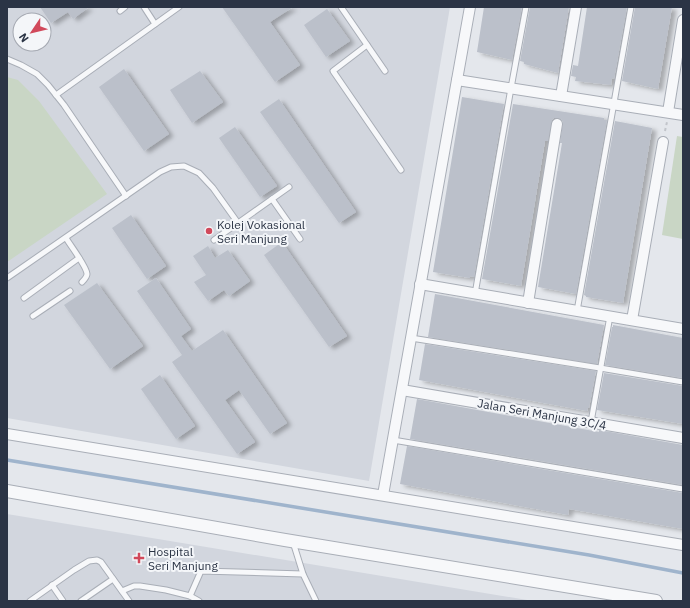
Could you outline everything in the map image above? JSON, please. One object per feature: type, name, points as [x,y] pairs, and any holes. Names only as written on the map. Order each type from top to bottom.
[{"type":"street","points":[[383,495],[470,7]]},
{"type":"street","points":[[561,96],[576,7]]},
{"type":"street","points":[[668,112],[683,20]]},
{"type":"street","points":[[457,80],[683,114]]},
{"type":"street","points":[[528,303],[556,124]]},
{"type":"street","points":[[632,320],[663,142]]},
{"type":"street","points":[[420,284],[683,329]]},
{"type":"street","name":"Jalan Seri Manjung 3C/4","points":[[402,390],[683,438]]},
{"type":"street","points":[[7,434],[683,545]]},
{"type":"street","points":[[7,491],[293,541],[650,600]]},
{"type":"lane","points":[[120,11],[125,7]]},
{"type":"lane","points":[[144,7],[155,24]]},
{"type":"lane","points":[[56,95],[180,7]]},
{"type":"lane","points":[[341,7],[385,70]]},
{"type":"lane","points":[[475,294],[510,88],[526,7]]},
{"type":"lane","points":[[577,311],[631,7]]},
{"type":"lane","points":[[367,45],[333,71],[401,170]]},
{"type":"lane","points":[[7,59],[37,74],[48,85],[64,105],[126,196]]},
{"type":"lane","points":[[7,278],[160,172],[171,167],[184,166],[199,172],[213,188],[238,223]]},
{"type":"lane","points":[[214,240],[289,187]]},
{"type":"lane","points":[[272,199],[300,238]]},
{"type":"lane","points":[[66,238],[86,270],[87,274],[82,282]]},
{"type":"lane","points":[[24,298],[79,258]]},
{"type":"lane","points":[[33,316],[70,291]]},
{"type":"lane","points":[[590,422],[610,316]]},
{"type":"lane","points":[[411,338],[683,382]]},
{"type":"lane","points":[[393,440],[683,490]]},
{"type":"lane","points":[[293,541],[303,574],[316,601]]},
{"type":"lane","points":[[30,601],[74,570],[89,561],[97,560],[102,562],[129,601]]},
{"type":"lane","points":[[190,596],[201,571],[303,574]]},
{"type":"lane","points":[[81,601],[113,579]]},
{"type":"lane","points":[[52,585],[63,601]]},
{"type":"lane","points":[[122,591],[134,586],[140,586],[190,596],[199,601]]},
{"type":"path","points":[[663,142],[668,112]]},
{"type":"shaded area","name":"Kolej Vokasional Seri Manjung","points":[[7,7],[450,7],[369,481],[7,418]]},
{"type":"shaded area","name":"Hospital Seri Manjung","points":[[7,514],[533,601],[7,601]]},
{"type":"green space","points":[[7,77],[18,80],[39,101],[107,194],[7,262]]},
{"type":"green space","points":[[677,136],[683,137],[683,239],[662,235]]},
{"type":"building","points":[[40,7],[89,7],[73,19],[68,12],[52,22],[52,12],[43,12]]},
{"type":"building","points":[[222,7],[293,7],[270,22],[300,65],[275,82]]},
{"type":"building","points":[[484,7],[522,7],[512,60],[477,52]]},
{"type":"building","points":[[530,7],[569,7],[558,73],[524,64],[524,62],[520,61]]},
{"type":"building","points":[[587,7],[627,7],[614,79],[612,78],[611,85],[575,81],[576,77],[571,76],[573,65],[578,66]]},
{"type":"building","points":[[635,7],[672,7],[658,89],[622,81]]},
{"type":"building","points":[[327,9],[350,41],[326,57],[304,25]]},
{"type":"building","points":[[124,69],[169,134],[144,151],[99,87]]},
{"type":"building","points":[[200,71],[223,102],[192,123],[170,90]]},
{"type":"building","points":[[462,97],[504,104],[474,277],[470,276],[470,278],[433,272]]},
{"type":"building","points":[[279,99],[356,212],[339,223],[260,112]]},
{"type":"building","points":[[513,104],[604,118],[604,120],[607,120],[576,294],[538,287],[562,143],[560,143],[563,122],[558,118],[554,118],[552,120],[548,141],[545,141],[521,286],[482,279]]},
{"type":"building","points":[[615,121],[652,128],[623,303],[586,297],[584,295]]},
{"type":"building","points":[[235,127],[277,186],[260,197],[219,138]]},
{"type":"building","points":[[131,215],[166,266],[147,279],[112,228]]},
{"type":"building","points":[[282,242],[347,336],[329,347],[264,255]]},
{"type":"building","points":[[208,246],[215,258],[228,250],[250,281],[229,296],[224,290],[208,301],[194,282],[206,275],[193,256]]},
{"type":"building","points":[[156,278],[191,329],[181,336],[192,351],[223,330],[287,423],[270,434],[239,390],[225,400],[255,442],[237,454],[172,362],[182,355],[137,291]]},
{"type":"building","points":[[97,283],[143,346],[110,369],[64,305]]},
{"type":"building","points":[[435,294],[604,325],[597,364],[428,337]]},
{"type":"building","points":[[613,325],[683,338],[683,378],[605,365]]},
{"type":"building","points":[[425,344],[596,371],[589,408],[587,411],[419,380]]},
{"type":"building","points":[[604,373],[683,386],[683,424],[597,410]]},
{"type":"building","points":[[160,375],[195,426],[176,439],[141,389]]},
{"type":"building","points":[[417,399],[599,432],[599,430],[683,445],[683,485],[410,439]]},
{"type":"building","points":[[407,446],[683,493],[683,529],[569,509],[568,515],[400,484]]},
{"type":"waterway","points":[[7,460],[589,555],[683,573]]},
{"type":"place","name":"Kolej Vokasional Seri Manjung","points":[[209,231]]},
{"type":"place","name":"Hospital Seri Manjung","points":[[139,558]]}]
